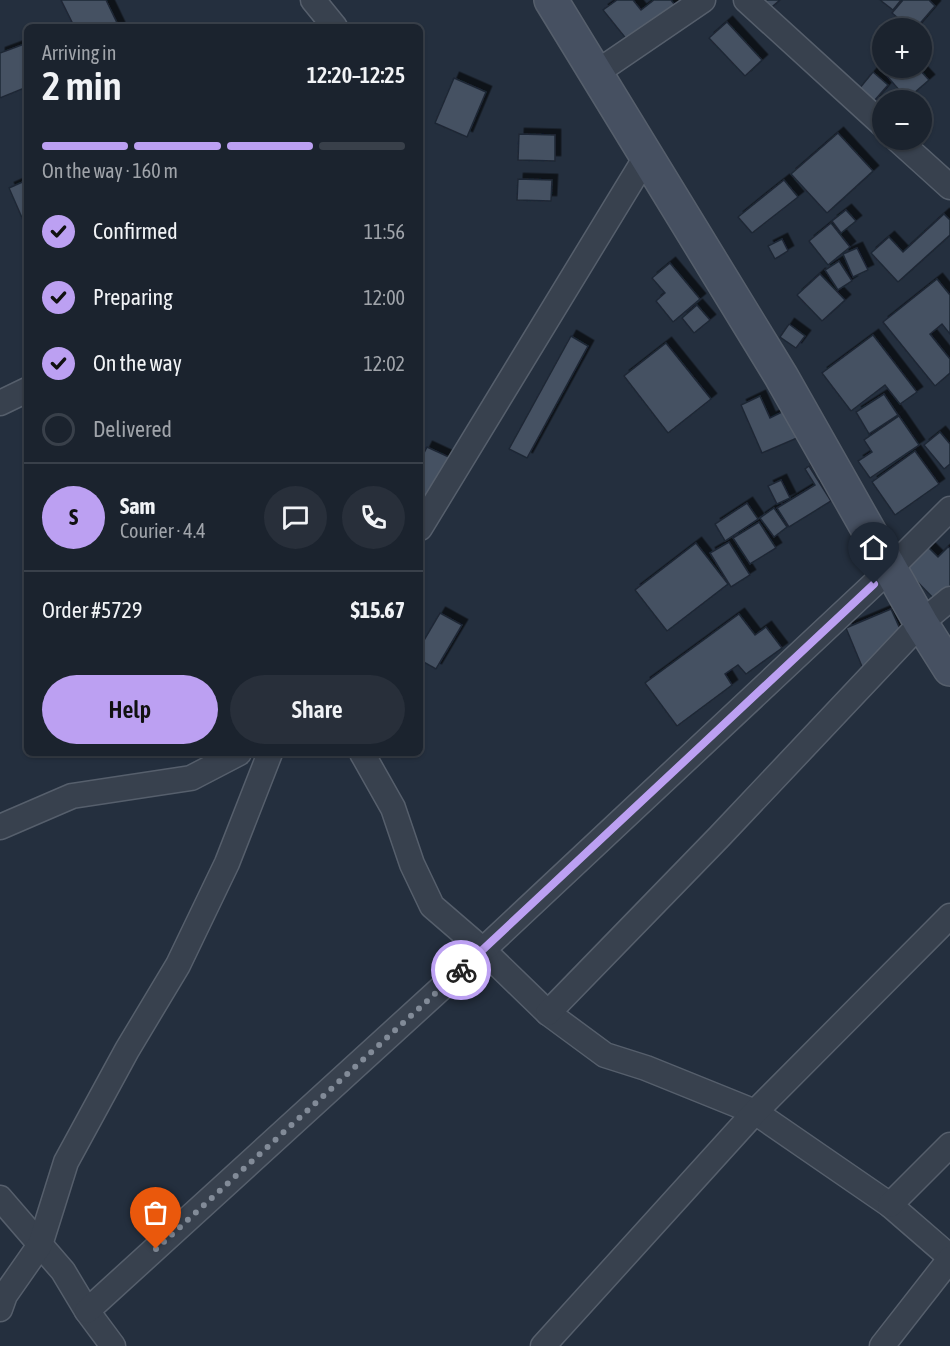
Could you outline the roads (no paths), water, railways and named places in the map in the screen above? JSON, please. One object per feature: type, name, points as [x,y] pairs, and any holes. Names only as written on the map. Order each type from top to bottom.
[{"type":"street","points":[[313,0],[333,24]]},
{"type":"street","points":[[551,0],[781,376],[921,623],[950,669]]},
{"type":"street","points":[[596,73],[703,0]]},
{"type":"street","points":[[746,0],[872,115]]},
{"type":"street","points":[[909,150],[950,187]]},
{"type":"street","points":[[423,523],[646,157]]},
{"type":"street","points":[[0,403],[24,391]]},
{"type":"street","points":[[87,1311],[483,950],[891,568],[950,509]]},
{"type":"street","points":[[548,1013],[719,837],[921,623],[950,599]]},
{"type":"street","points":[[0,826],[72,796],[191,778],[233,756]]},
{"type":"street","points":[[0,1309],[5,1295],[40,1245],[66,1162],[127,1050],[178,965],[227,863],[269,756]]},
{"type":"street","points":[[364,756],[393,808],[412,864],[432,906],[483,950],[548,1013],[605,1055],[646,1068],[755,1112],[890,1205],[950,1258],[882,1346]]},
{"type":"street","points":[[543,1346],[755,1112],[950,916]]},
{"type":"street","points":[[890,1205],[950,1145]]},
{"type":"street","points":[[0,1198],[63,1271],[87,1311],[113,1346]]}]
